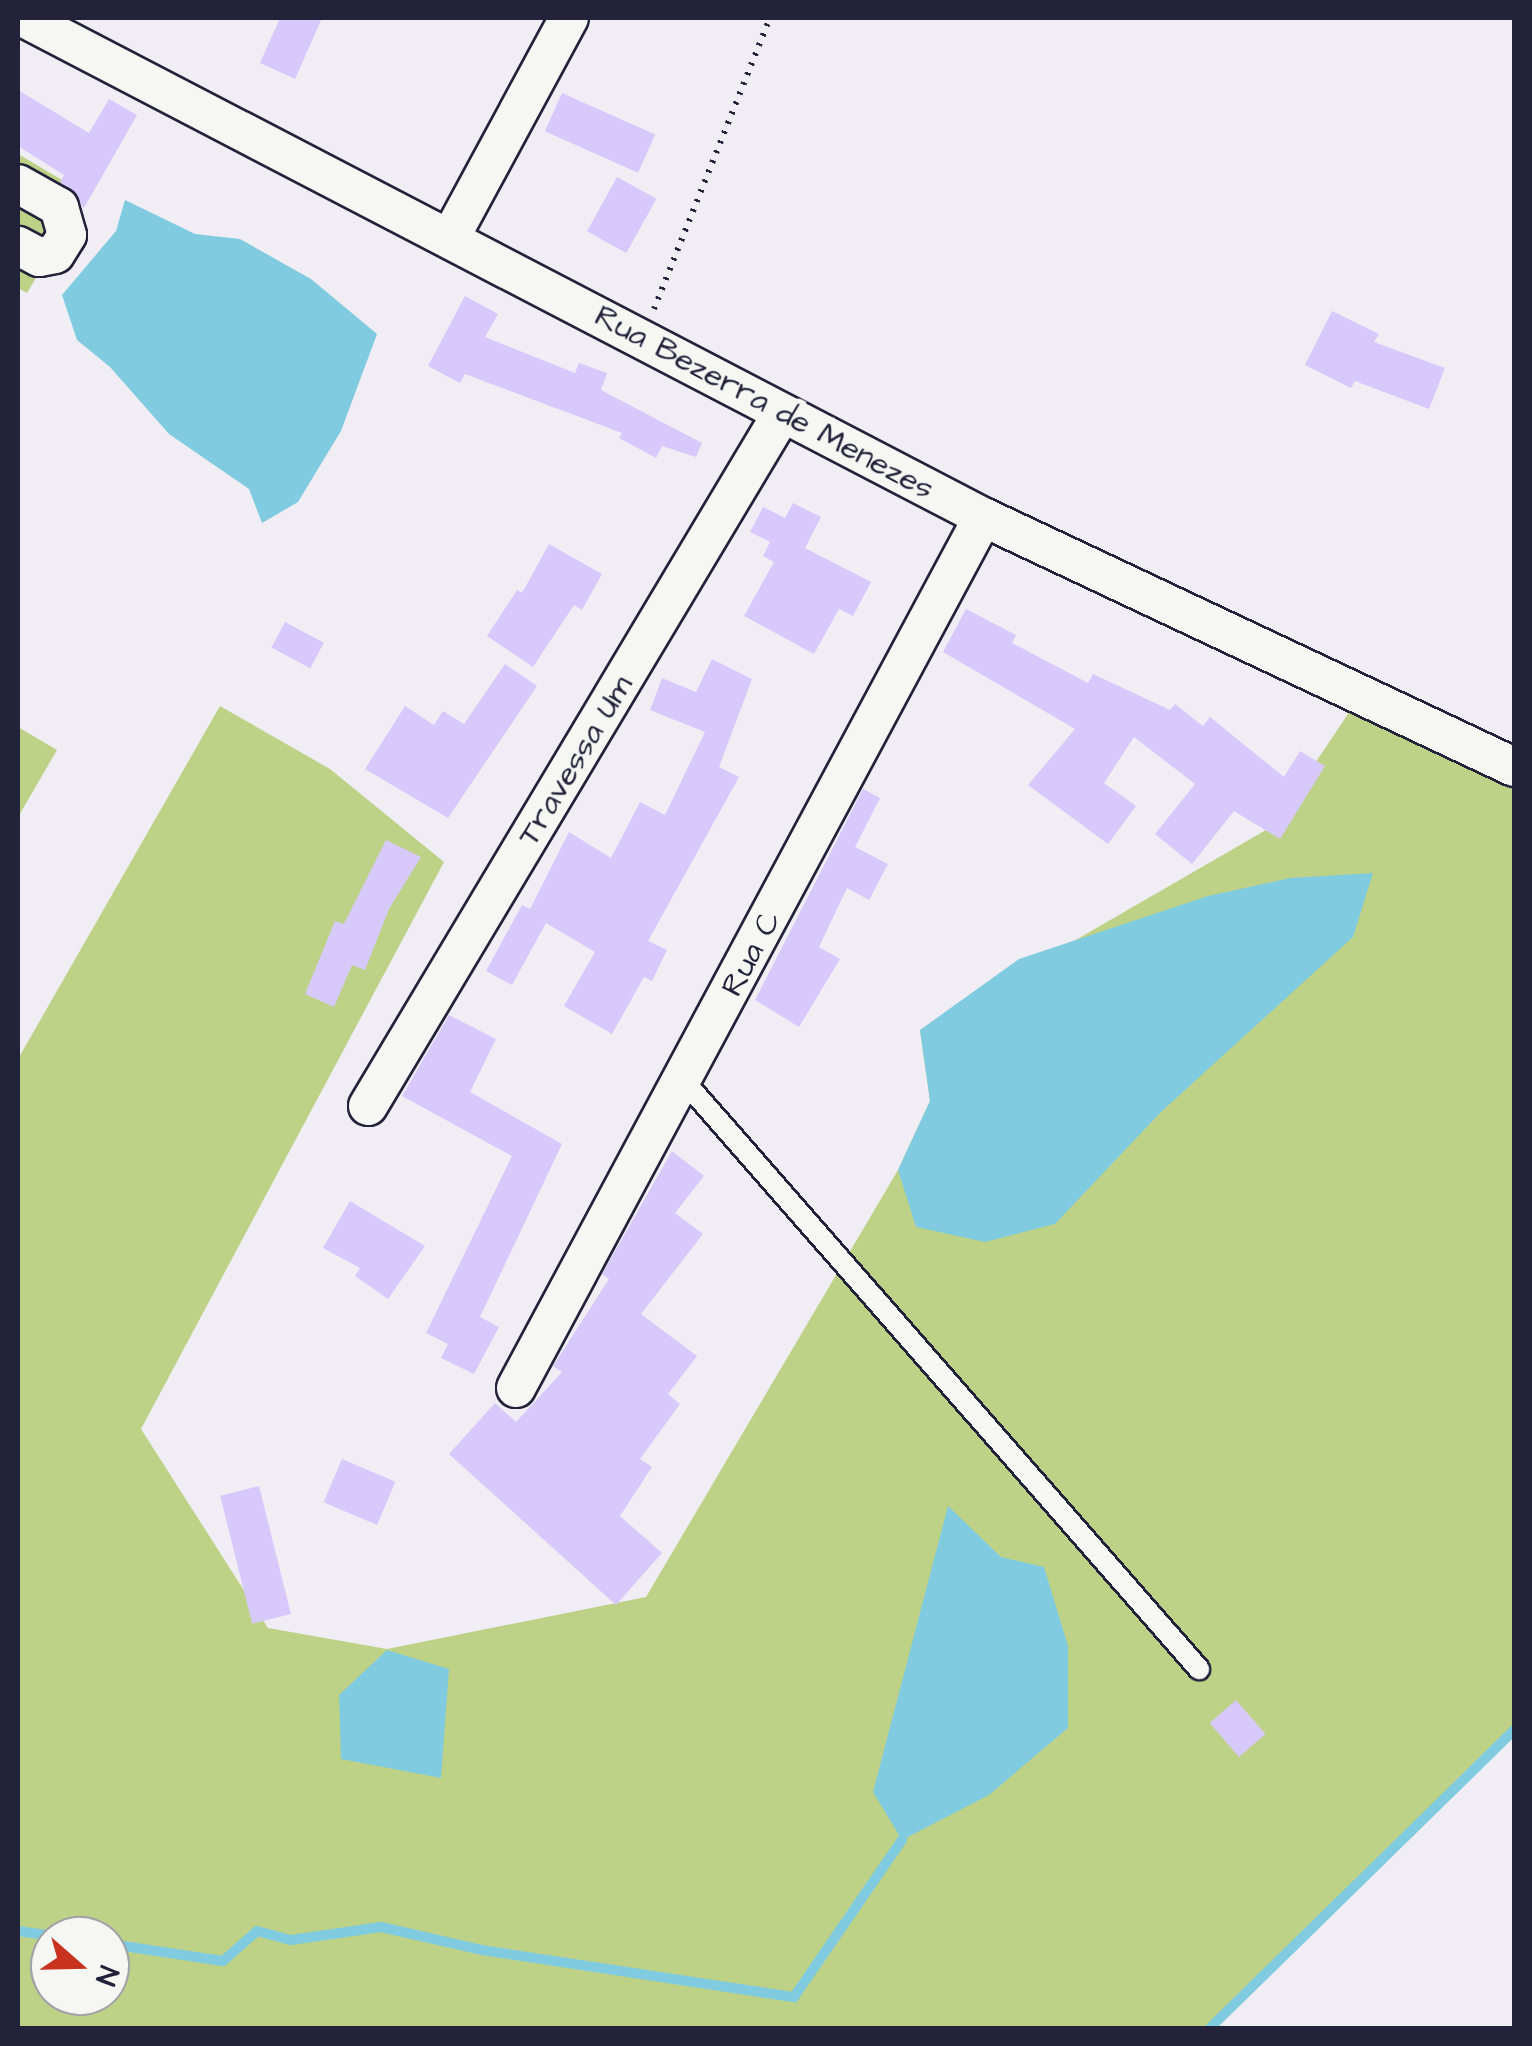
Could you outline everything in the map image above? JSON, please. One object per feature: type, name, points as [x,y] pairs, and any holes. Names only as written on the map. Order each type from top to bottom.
[{"type":"street","name":"Rua Bezerra de Menezes","points":[[24,18],[450,238],[781,415],[984,517],[1514,767]]},
{"type":"street","points":[[450,238],[568,18]]},
{"type":"street","points":[[18,184],[59,207],[67,235],[55,254],[39,257],[18,246]]},
{"type":"street","name":"Travessa Um","points":[[368,1106],[781,415]]},
{"type":"street","name":"Rua C","points":[[516,1388],[684,1082],[984,517]]},
{"type":"lane","points":[[684,1082],[1198,1669]]},
{"type":"path","points":[[642,340],[770,18]]},
{"type":"green space","points":[[18,154],[86,194],[27,293],[18,288]]},
{"type":"green space","points":[[1354,705],[1514,783],[1514,1730],[1210,2028],[18,2028],[18,1059],[220,706],[330,769],[444,862],[141,1429],[268,1628],[387,1649],[646,1597],[898,1170],[930,1101],[920,1030],[1273,826]]},
{"type":"green space","points":[[18,727],[57,750],[18,817]]},
{"type":"water","points":[[125,200],[195,234],[240,239],[311,279],[377,334],[341,431],[298,502],[262,523],[249,489],[169,434],[110,367],[77,340],[62,295],[116,231]]},
{"type":"water","points":[[1373,873],[1353,937],[1161,1112],[1055,1224],[985,1242],[916,1227],[898,1170],[930,1101],[920,1030],[1019,959],[1208,896],[1290,878]]},
{"type":"water","points":[[948,1506],[1001,1557],[1044,1567],[1068,1646],[1068,1728],[989,1795],[902,1840],[873,1792]]},
{"type":"water","points":[[387,1650],[449,1669],[441,1778],[341,1759],[339,1695]]},
{"type":"building","points":[[280,18],[322,18],[295,79],[260,63]]},
{"type":"building","points":[[18,90],[89,133],[109,99],[137,115],[84,208],[60,182],[64,175],[18,146]]},
{"type":"building","points":[[562,93],[655,134],[638,173],[545,131]]},
{"type":"building","points":[[617,177],[656,199],[626,253],[587,231]]},
{"type":"building","points":[[465,296],[498,314],[485,337],[575,373],[579,363],[607,373],[601,390],[702,443],[696,457],[662,446],[656,458],[619,438],[622,433],[465,374],[460,383],[428,366]]},
{"type":"building","points":[[1332,311],[1379,334],[1374,342],[1445,368],[1429,409],[1355,381],[1351,388],[1305,365]]},
{"type":"building","points":[[793,503],[821,517],[805,548],[871,582],[853,616],[839,609],[814,654],[744,616],[774,562],[763,556],[770,542],[750,532],[763,507],[785,518]]},
{"type":"building","points":[[549,544],[602,574],[582,610],[574,605],[533,667],[487,636],[517,590],[522,593]]},
{"type":"building","points":[[966,609],[1016,635],[1012,643],[1088,683],[1093,674],[1170,710],[1175,704],[1203,726],[1210,717],[1284,777],[1300,751],[1325,766],[1280,839],[1234,811],[1192,864],[1155,834],[1195,784],[1134,737],[1104,783],[1136,806],[1108,844],[1028,785],[1075,729],[943,652]]},
{"type":"building","points":[[285,622],[324,643],[310,668],[271,648]]},
{"type":"building","points":[[712,659],[752,679],[719,767],[739,777],[648,941],[667,950],[652,981],[644,977],[612,1034],[564,1006],[595,952],[546,923],[512,985],[486,971],[522,905],[530,909],[569,832],[611,858],[640,802],[665,815],[705,732],[650,710],[662,678],[696,692]]},
{"type":"building","points":[[505,664],[537,686],[448,818],[365,769],[405,706],[434,725],[443,711],[464,724]]},
{"type":"building","points":[[863,789],[880,798],[855,847],[888,864],[869,900],[847,888],[819,947],[840,959],[799,1027],[755,1000]]},
{"type":"building","points":[[386,840],[421,857],[389,909],[365,970],[352,965],[334,1007],[305,994],[335,921],[344,924]]},
{"type":"building","points":[[449,1015],[496,1039],[470,1092],[562,1144],[480,1317],[499,1327],[474,1374],[441,1358],[448,1344],[426,1333],[512,1156],[402,1096]]},
{"type":"building","points":[[672,1151],[704,1176],[675,1213],[703,1234],[641,1314],[697,1356],[668,1394],[680,1404],[640,1459],[652,1467],[620,1516],[662,1553],[616,1605],[449,1454],[495,1403],[516,1422],[562,1372],[553,1366],[609,1279],[602,1274]]},
{"type":"building","points":[[350,1201],[425,1246],[388,1299],[355,1276],[360,1268],[323,1248]]},
{"type":"building","points":[[342,1459],[395,1482],[377,1525],[324,1502]]},
{"type":"building","points":[[259,1486],[291,1614],[252,1624],[220,1496]]},
{"type":"building","points":[[1236,1700],[1266,1734],[1239,1757],[1210,1723]]},
{"type":"waterway","points":[[1210,2028],[1514,1730]]},
{"type":"waterway","points":[[130,1947],[223,1961],[257,1931],[291,1940],[381,1927],[482,1950],[794,1997],[902,1840]]},
{"type":"waterway","points":[[18,1931],[30,1933]]}]
